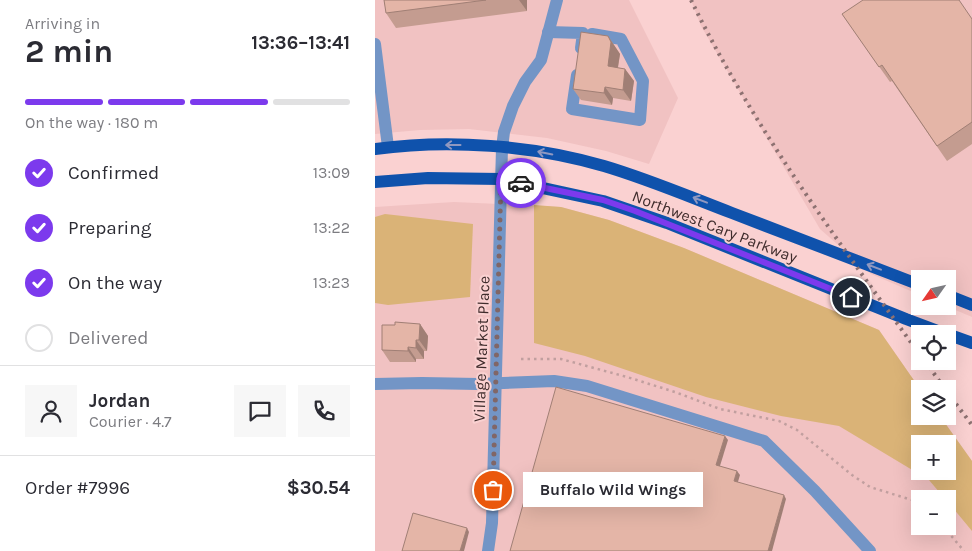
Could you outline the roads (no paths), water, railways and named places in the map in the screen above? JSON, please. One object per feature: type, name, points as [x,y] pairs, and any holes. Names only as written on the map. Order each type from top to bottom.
[{"type":"main road","name":"Northwest Cary Parkway","points":[[375,149],[451,145],[529,150],[603,166],[644,179],[911,282]]},
{"type":"main road","name":"Northwest Cary Parkway","points":[[375,182],[427,178],[501,179],[603,200],[667,223],[922,325]]},
{"type":"main road","points":[[956,299],[972,305]]},
{"type":"main road","name":"Northwest Cary Parkway","points":[[956,337],[972,343]]},
{"type":"street","name":"Village Market Place","points":[[488,551],[492,523],[501,179],[504,132],[513,106],[525,82],[541,60],[557,0]]},
{"type":"street","points":[[548,32],[583,33],[621,39],[643,81],[640,120],[572,109],[583,33]]},
{"type":"street","points":[[375,44],[389,147]]},
{"type":"street","points":[[375,384],[478,384],[554,380],[587,386],[764,441],[815,491],[870,551]]},
{"type":"railway","points":[[691,0],[715,47],[769,138],[828,226],[911,342]]},
{"type":"railway","points":[[931,370],[939,380]]},
{"type":"railway","points":[[956,404],[972,425]]},
{"type":"place","name":"Buffalo Wild Wings","points":[[493,490]]}]
